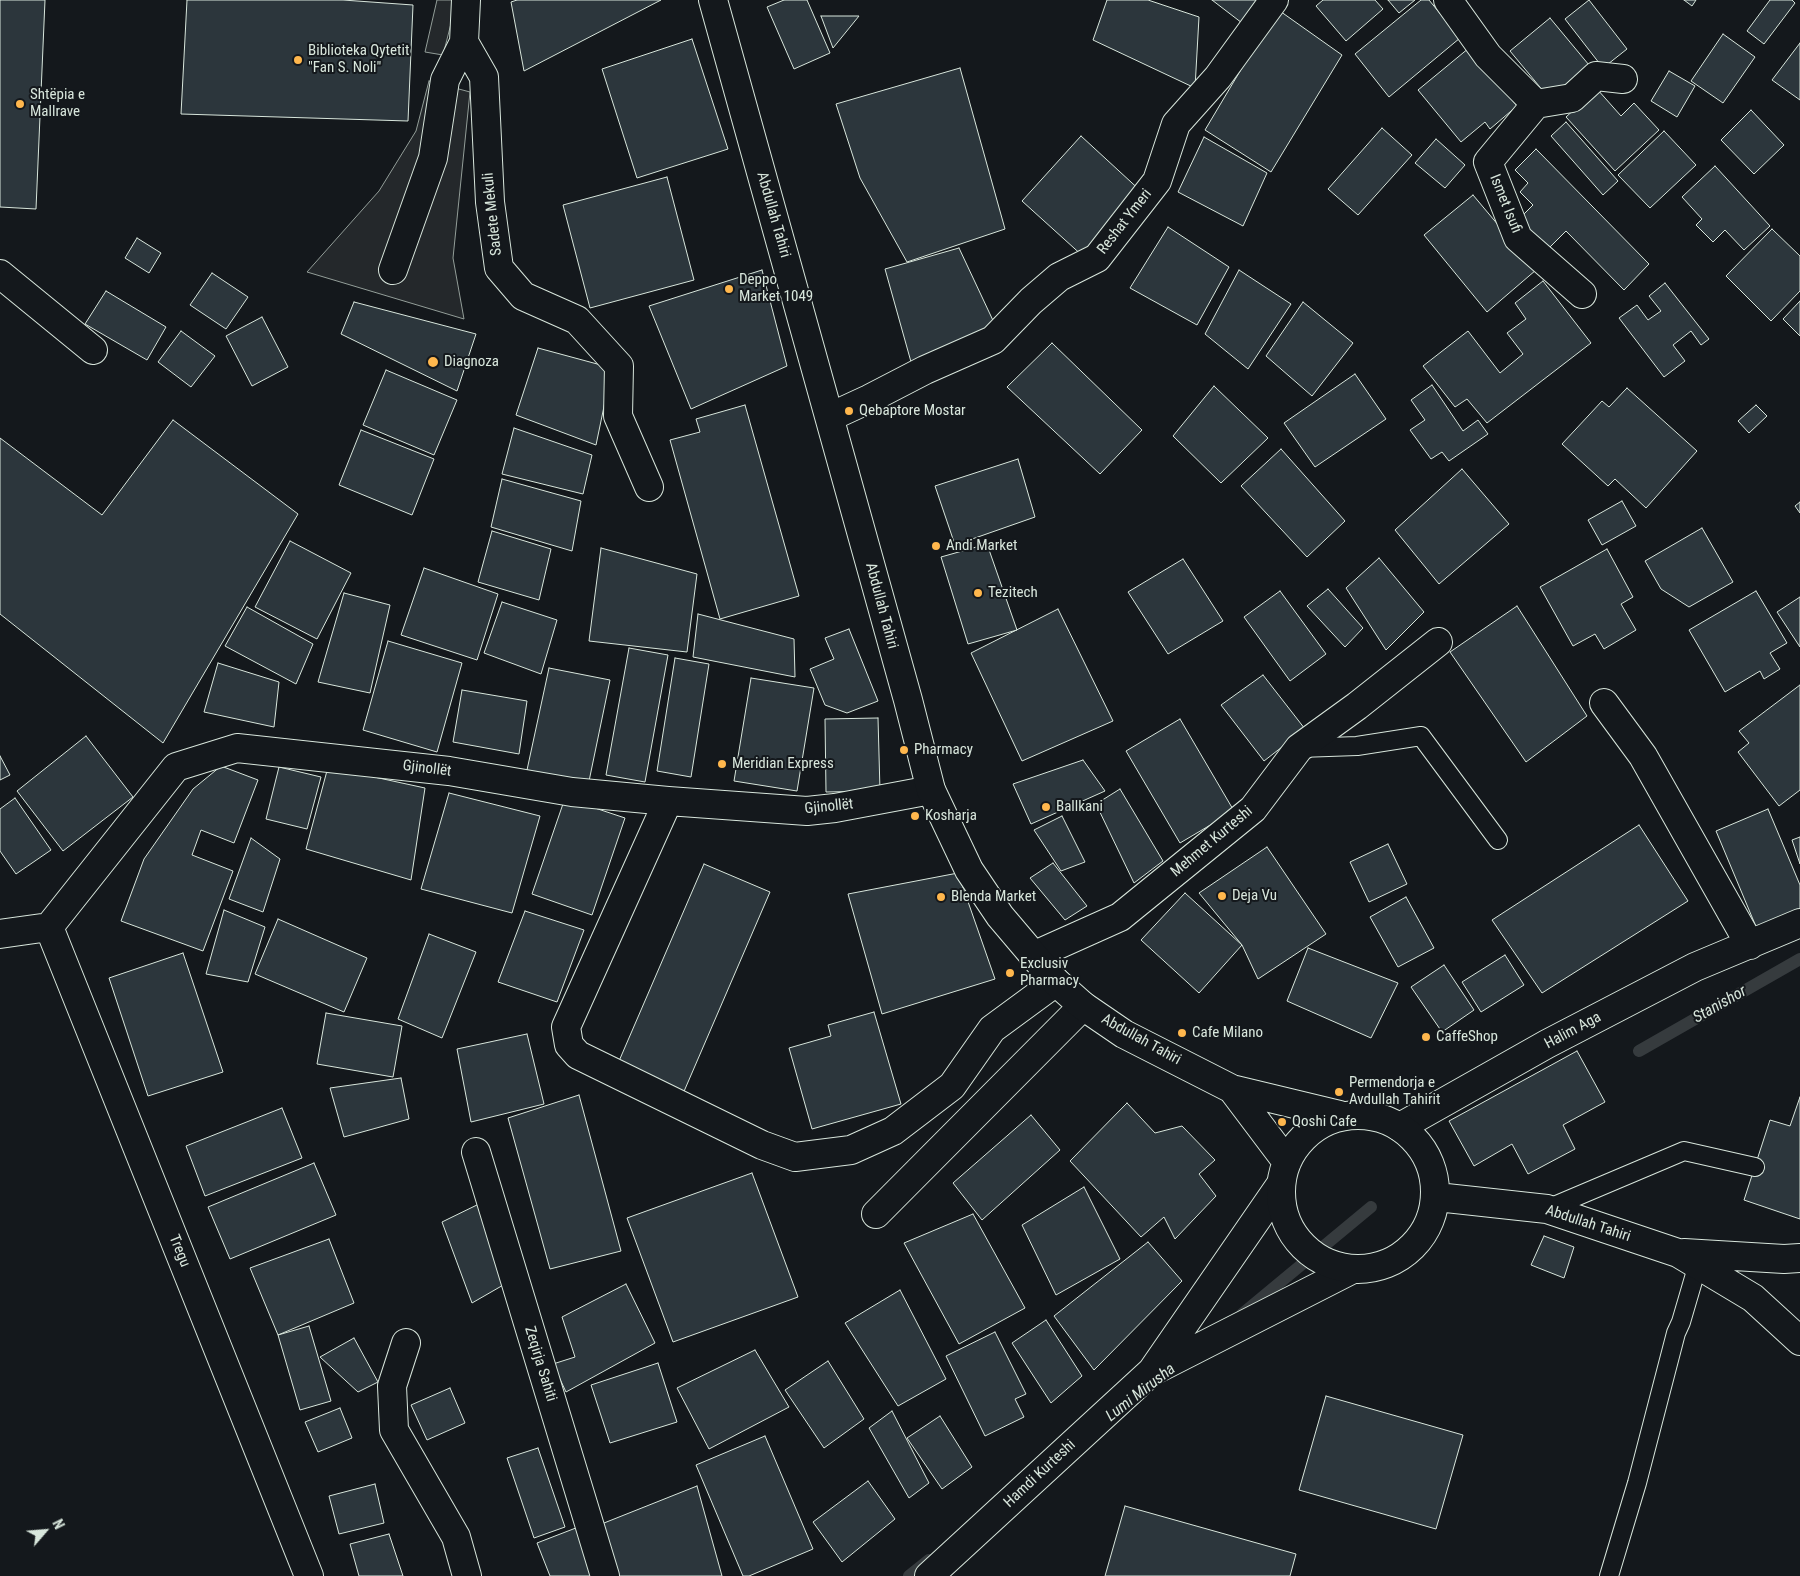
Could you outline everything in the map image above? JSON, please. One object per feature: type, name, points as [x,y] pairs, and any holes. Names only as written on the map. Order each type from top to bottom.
[{"type":"street","points":[[393,270],[434,158],[445,80],[464,42],[466,0]]},
{"type":"street","name":"Abdullah Tahiri","points":[[713,0],[830,417],[931,790],[969,870],[1000,916],[1056,982],[1083,1006],[1124,1034],[1232,1089],[1340,1115]]},
{"type":"street","name":"Reshat Ymeri","points":[[830,417],[869,400],[925,370],[993,340],[1059,277],[1098,258],[1157,181],[1176,124],[1218,77],[1274,0]]},
{"type":"street","points":[[1448,0],[1488,56],[1536,104],[1572,98],[1596,76],[1624,79]]},
{"type":"street","name":"Sadete Mekuli","points":[[464,42],[484,77],[490,202],[498,268],[524,296],[577,320],[619,366],[618,416],[649,487]]},
{"type":"street","name":"Ismet Isufi","points":[[1536,104],[1488,162],[1518,238],[1582,294]]},
{"type":"street","points":[[0,274],[93,350]]},
{"type":"street","name":"Mehmet Kurteshi","points":[[1033,956],[1120,918],[1253,809],[1299,748],[1357,706],[1438,642]]},
{"type":"street","points":[[1604,703],[1642,756],[1750,945]]},
{"type":"street","name":"Gjinollët","points":[[49,927],[176,766],[237,748],[450,771],[572,792],[668,802],[807,811],[834,808],[931,790]]},
{"type":"street","points":[[668,802],[566,1027],[568,1045],[578,1055],[762,1145],[794,1157],[852,1150],[893,1131],[952,1086],[992,1030],[1056,982]]},
{"type":"street","name":"Halim Aga","points":[[1400,1127],[1556,1039],[1695,967],[1800,923]]},
{"type":"street","points":[[0,934],[49,927]]},
{"type":"street","name":"Tregu","points":[[49,927],[309,1576]]},
{"type":"street","points":[[876,1214],[1083,1006]]},
{"type":"street","name":"Abdullah Tahiri","points":[[1232,1089],[1284,1173]]},
{"type":"street","points":[[1364,1114],[1388,1120],[1400,1127],[1409,1133],[1424,1152],[1434,1174],[1437,1197],[1430,1222],[1400,1258],[1375,1268],[1353,1270],[1330,1265],[1308,1251],[1291,1233],[1283,1210],[1284,1173],[1299,1140],[1318,1126],[1340,1115],[1364,1114]]},
{"type":"street","name":"Zeqirja Sahiti","points":[[476,1152],[605,1576]]},
{"type":"street","name":"Hamdi Kurteshi","points":[[929,1576],[1152,1372],[1284,1173]]},
{"type":"street","name":"Abdullah Tahiri","points":[[1437,1197],[1547,1209],[1692,1257],[1753,1298],[1800,1341]]},
{"type":"street","name":"Abdullah Tahiri","points":[[1692,1257],[1800,1258]]},
{"type":"street","name":"Hamdi Kurteshi","points":[[1152,1372],[1353,1270]]},
{"type":"street","points":[[406,1343],[392,1386],[394,1430],[456,1537],[467,1576]]},
{"type":"lane","points":[[1299,748],[1357,746],[1421,736],[1498,840]]},
{"type":"lane","points":[[1547,1209],[1684,1151],[1754,1167]]},
{"type":"lane","points":[[1609,1576],[1637,1484],[1676,1333],[1681,1322],[1692,1257]]},
{"type":"shaded area","points":[[437,0],[457,0],[443,55],[425,52]]},
{"type":"shaded area","points":[[429,81],[470,92],[453,258],[464,319],[307,272],[379,191],[416,131]]},
{"type":"building","name":"Shtëpia e Mallrave","points":[[0,0],[45,0],[36,209],[0,207]]},
{"type":"building","name":"Biblioteka Qytetit \"Fan S. Noli\"","points":[[187,0],[343,0],[413,5],[408,121],[181,114]]},
{"type":"building","points":[[517,0],[661,0],[524,71],[511,2]]},
{"type":"building","points":[[784,0],[807,0],[830,53],[794,69],[767,7]]},
{"type":"building","points":[[1107,0],[1148,0],[1199,17],[1195,88],[1093,40]]},
{"type":"building","points":[[1212,0],[1259,0],[1242,23]]},
{"type":"building","points":[[1323,0],[1375,0],[1383,9],[1346,41],[1316,6]]},
{"type":"building","points":[[1388,0],[1415,0],[1399,13]]},
{"type":"building","points":[[1421,0],[1429,0],[1460,38],[1389,97],[1355,54]]},
{"type":"building","points":[[1589,0],[1627,49],[1603,68],[1565,19]]},
{"type":"building","points":[[1684,0],[1696,0],[1692,6]]},
{"type":"building","points":[[1770,0],[1792,0],[1795,3],[1764,44],[1747,31]]},
{"type":"building","points":[[1277,9],[1342,55],[1271,172],[1205,130]]},
{"type":"building","points":[[821,16],[859,16],[833,48]]},
{"type":"building","points":[[1550,18],[1589,65],[1549,98],[1510,51]]},
{"type":"building","points":[[1723,34],[1755,57],[1723,103],[1691,81]]},
{"type":"building","points":[[692,39],[728,149],[637,178],[602,69]]},
{"type":"building","points":[[1800,43],[1800,100],[1772,80]]},
{"type":"building","points":[[1469,48],[1517,106],[1490,129],[1485,122],[1461,142],[1418,90]]},
{"type":"building","points":[[960,68],[1005,229],[907,262],[860,178],[836,104]]},
{"type":"building","points":[[1669,71],[1695,86],[1677,117],[1651,101]]},
{"type":"building","points":[[1597,89],[1621,116],[1634,103],[1659,130],[1615,171],[1566,117]]},
{"type":"building","points":[[1751,110],[1784,145],[1754,174],[1721,140]]},
{"type":"building","points":[[1566,122],[1618,181],[1603,195],[1551,136]]},
{"type":"building","points":[[1382,128],[1412,155],[1358,215],[1328,189]]},
{"type":"building","points":[[1664,131],[1696,165],[1650,208],[1618,175]]},
{"type":"building","points":[[1081,136],[1144,194],[1085,258],[1022,201]]},
{"type":"building","points":[[1204,137],[1267,173],[1243,226],[1178,192]]},
{"type":"building","points":[[1436,139],[1465,165],[1445,188],[1415,163]]},
{"type":"building","points":[[1536,149],[1649,264],[1624,290],[1566,231],[1545,252],[1516,222],[1533,205],[1520,192],[1528,183],[1515,170]]},
{"type":"building","points":[[1715,166],[1770,226],[1744,250],[1725,230],[1713,242],[1696,225],[1702,219],[1682,197]]},
{"type":"building","points":[[667,177],[694,280],[590,308],[563,205]]},
{"type":"building","points":[[1473,195],[1536,270],[1487,312],[1424,235]]},
{"type":"building","points":[[1168,227],[1229,267],[1197,325],[1130,288]]},
{"type":"building","points":[[1772,229],[1800,256],[1800,291],[1771,321],[1726,276]]},
{"type":"building","points":[[137,238],[161,253],[149,273],[125,258]]},
{"type":"building","points":[[959,248],[997,329],[913,369],[885,269]]},
{"type":"building","points":[[762,270],[787,366],[691,409],[649,306]]},
{"type":"building","points":[[1239,270],[1291,304],[1248,369],[1205,334]]},
{"type":"building","points":[[212,273],[248,297],[226,329],[190,305]]},
{"type":"building","points":[[1543,281],[1591,343],[1487,423],[1467,399],[1455,407],[1423,366],[1468,331],[1500,373],[1523,354],[1507,333],[1526,319],[1515,303]]},
{"type":"building","points":[[1665,283],[1709,339],[1701,345],[1691,331],[1673,345],[1685,361],[1664,377],[1619,318],[1637,305],[1648,320],[1661,311],[1649,296]]},
{"type":"building","points":[[106,291],[166,327],[147,360],[85,324]]},
{"type":"building","points":[[1800,301],[1800,336],[1783,319]]},
{"type":"building","name":"Diagnoza","points":[[354,302],[476,334],[457,391],[341,334]]},
{"type":"building","points":[[1303,302],[1353,343],[1312,396],[1266,356]]},
{"type":"building","points":[[262,317],[288,367],[252,386],[226,336]]},
{"type":"building","points":[[181,331],[215,356],[191,387],[158,362]]},
{"type":"building","points":[[1052,343],[1142,430],[1100,474],[1007,387]]},
{"type":"building","points":[[538,348],[612,368],[596,445],[516,415]]},
{"type":"building","points":[[386,370],[457,400],[434,455],[363,425]]},
{"type":"building","points":[[1355,374],[1386,419],[1315,467],[1284,423]]},
{"type":"building","points":[[1432,385],[1463,431],[1478,420],[1488,434],[1449,461],[1442,452],[1431,459],[1410,430],[1425,420],[1411,400]]},
{"type":"building","points":[[1214,386],[1268,438],[1221,483],[1173,436]]},
{"type":"building","points":[[1627,388],[1697,451],[1646,508],[1615,479],[1608,486],[1562,444],[1602,401],[1609,407]]},
{"type":"building","points":[[745,405],[799,596],[720,619],[670,440],[700,432],[696,419]]},
{"type":"building","points":[[1756,405],[1767,416],[1749,433],[1738,421]]},
{"type":"building","points":[[173,420],[298,514],[163,743],[0,614],[0,438],[102,515]]},
{"type":"building","points":[[514,428],[592,455],[583,494],[502,474]]},
{"type":"building","points":[[361,430],[434,459],[412,515],[339,485]]},
{"type":"building","points":[[1281,449],[1345,521],[1307,557],[1241,486]]},
{"type":"building","points":[[1018,459],[1035,517],[955,545],[935,486]]},
{"type":"building","points":[[1462,469],[1509,524],[1439,584],[1395,530]]},
{"type":"building","points":[[502,479],[581,501],[572,551],[491,527]]},
{"type":"building","points":[[1622,501],[1636,526],[1602,545],[1588,520]]},
{"type":"building","points":[[1800,502],[1800,513],[1795,506]]},
{"type":"building","points":[[1702,528],[1733,582],[1689,607],[1661,589],[1645,561]]},
{"type":"building","points":[[492,531],[551,549],[539,600],[478,582]]},
{"type":"building","points":[[290,541],[351,573],[317,639],[255,607]]},
{"type":"building","name":"Tezitech","points":[[987,544],[1017,630],[968,644],[941,557]]},
{"type":"building","points":[[601,548],[697,574],[687,652],[589,641]]},
{"type":"building","points":[[1607,549],[1633,597],[1621,604],[1636,630],[1604,649],[1595,634],[1573,646],[1540,587]]},
{"type":"building","points":[[1379,558],[1424,612],[1386,650],[1346,588]]},
{"type":"building","points":[[1183,559],[1223,621],[1168,654],[1128,592]]},
{"type":"building","points":[[424,568],[498,594],[477,660],[401,635]]},
{"type":"building","points":[[1328,589],[1363,628],[1345,647],[1307,606]]},
{"type":"building","points":[[1280,591],[1326,654],[1290,681],[1244,617]]},
{"type":"building","points":[[1756,591],[1787,643],[1770,653],[1780,669],[1764,679],[1760,671],[1725,692],[1689,630]]},
{"type":"building","points":[[344,593],[390,605],[370,693],[318,682]]},
{"type":"building","points":[[1800,597],[1800,647],[1777,612]]},
{"type":"building","points":[[502,602],[557,620],[541,674],[484,653]]},
{"type":"building","points":[[1517,606],[1587,716],[1526,762],[1450,652]]},
{"type":"building","points":[[247,607],[313,644],[296,684],[225,646]]},
{"type":"building","points":[[1058,609],[1113,721],[1022,761],[971,653]]},
{"type":"building","points":[[698,614],[794,639],[795,677],[693,657]]},
{"type":"building","points":[[849,629],[878,701],[847,713],[825,705],[810,669],[834,659],[825,638]]},
{"type":"building","points":[[388,641],[462,663],[437,752],[363,730]]},
{"type":"building","points":[[629,648],[668,655],[645,782],[606,775]]},
{"type":"building","points":[[675,658],[709,664],[691,777],[657,771]]},
{"type":"building","points":[[218,663],[279,682],[274,727],[204,712]]},
{"type":"building","points":[[549,668],[610,680],[588,786],[527,770]]},
{"type":"building","points":[[1263,675],[1305,729],[1264,761],[1221,705]]},
{"type":"building","points":[[751,678],[814,688],[797,791],[734,781]]},
{"type":"building","points":[[1800,685],[1800,790],[1779,806],[1738,752],[1749,743],[1739,731]]},
{"type":"building","points":[[462,690],[527,701],[519,754],[453,742]]},
{"type":"building","points":[[878,718],[880,791],[826,792],[825,719]]},
{"type":"building","points":[[1180,719],[1234,811],[1180,843],[1126,751]]},
{"type":"building","points":[[86,736],[133,797],[63,851],[17,791]]},
{"type":"building","points":[[0,756],[10,775],[0,780]]},
{"type":"building","name":"Ballkani","points":[[1083,760],[1105,791],[1031,824],[1013,784]]},
{"type":"building","points":[[221,766],[258,780],[234,843],[201,830],[192,855],[233,871],[203,951],[121,921],[144,859],[193,789]]},
{"type":"building","points":[[279,767],[321,777],[307,829],[266,819]]},
{"type":"building","points":[[328,767],[425,788],[411,880],[306,849]]},
{"type":"building","points":[[1120,789],[1163,861],[1134,883],[1096,804]]},
{"type":"building","points":[[449,793],[540,816],[512,913],[421,889]]},
{"type":"building","points":[[15,798],[51,850],[16,874],[0,851],[0,809]]},
{"type":"building","points":[[565,798],[625,818],[592,915],[532,894]]},
{"type":"building","points":[[1768,809],[1800,885],[1800,911],[1757,929],[1716,831]]},
{"type":"building","points":[[1062,816],[1085,862],[1061,871],[1034,830]]},
{"type":"building","points":[[1639,825],[1688,901],[1542,993],[1492,920]]},
{"type":"building","points":[[1800,837],[1800,864],[1792,840]]},
{"type":"building","points":[[251,838],[280,859],[263,912],[229,899]]},
{"type":"building","points":[[1388,844],[1407,884],[1369,902],[1350,862]]},
{"type":"building","points":[[1267,847],[1326,934],[1258,979],[1242,945],[1199,893]]},
{"type":"building","points":[[1053,863],[1087,906],[1065,920],[1030,878]]},
{"type":"building","points":[[704,864],[770,892],[682,1096],[616,1068]]},
{"type":"building","points":[[958,873],[995,979],[882,1014],[848,894]]},
{"type":"building","points":[[1185,893],[1242,945],[1199,993],[1141,940]]},
{"type":"building","points":[[1406,897],[1434,948],[1398,967],[1370,917]]},
{"type":"building","points":[[224,910],[265,927],[248,982],[206,974]]},
{"type":"building","points":[[525,911],[584,930],[557,1002],[498,982]]},
{"type":"building","points":[[278,919],[367,958],[344,1012],[255,974]]},
{"type":"building","points":[[429,934],[476,952],[442,1038],[398,1019]]},
{"type":"building","points":[[1308,948],[1398,983],[1371,1038],[1287,1001]]},
{"type":"building","points":[[183,953],[223,1072],[148,1096],[109,978]]},
{"type":"building","points":[[1505,955],[1524,985],[1481,1012],[1462,982]]},
{"type":"building","points":[[1444,965],[1474,1010],[1442,1032],[1411,987]]},
{"type":"building","points":[[874,1012],[901,1104],[812,1129],[789,1048],[831,1036],[828,1025]]},
{"type":"building","points":[[326,1013],[402,1026],[393,1077],[317,1064]]},
{"type":"building","points":[[527,1034],[544,1104],[471,1122],[457,1049]]},
{"type":"building","points":[[1577,1051],[1605,1102],[1563,1125],[1575,1149],[1528,1174],[1512,1144],[1474,1166],[1449,1121]]},
{"type":"building","points":[[401,1078],[409,1119],[344,1137],[330,1088]]},
{"type":"building","points":[[579,1095],[621,1251],[550,1269],[508,1118]]},
{"type":"building","points":[[1800,1097],[1800,1219],[1744,1200],[1770,1120],[1790,1126]]},
{"type":"building","points":[[1127,1103],[1155,1133],[1182,1126],[1215,1160],[1199,1174],[1216,1196],[1175,1239],[1164,1217],[1141,1237],[1070,1161]]},
{"type":"building","points":[[282,1108],[302,1158],[205,1196],[186,1146]]},
{"type":"building","points":[[1031,1115],[1060,1150],[982,1220],[953,1183]]},
{"type":"building","points":[[314,1163],[336,1215],[230,1259],[208,1207]]},
{"type":"building","points":[[752,1173],[798,1297],[673,1342],[627,1218]]},
{"type":"building","points":[[1084,1187],[1120,1259],[1056,1295],[1022,1225]]},
{"type":"building","points":[[481,1203],[505,1284],[472,1303],[442,1222]]},
{"type":"building","points":[[973,1214],[1025,1308],[959,1344],[904,1243]]},
{"type":"building","points":[[1544,1236],[1574,1247],[1564,1278],[1531,1265]]},
{"type":"building","points":[[329,1239],[354,1303],[278,1335],[250,1268]]},
{"type":"building","points":[[1148,1242],[1182,1281],[1094,1370],[1054,1316]]},
{"type":"building","points":[[626,1284],[655,1343],[566,1392],[553,1364],[575,1357],[562,1317]]},
{"type":"building","points":[[900,1290],[946,1379],[898,1406],[845,1323]]},
{"type":"building","points":[[1046,1320],[1082,1376],[1051,1403],[1012,1343]]},
{"type":"building","points":[[309,1326],[331,1401],[300,1410],[278,1335]]},
{"type":"building","points":[[995,1332],[1026,1394],[1015,1399],[1024,1417],[985,1436],[946,1356]]},
{"type":"building","points":[[354,1338],[378,1382],[358,1392],[320,1357]]},
{"type":"building","points":[[755,1350],[789,1407],[709,1449],[677,1388]]},
{"type":"building","points":[[828,1361],[864,1419],[824,1448],[785,1390]]},
{"type":"building","points":[[658,1363],[677,1422],[610,1443],[591,1385]]},
{"type":"building","points":[[450,1388],[465,1423],[427,1440],[411,1405]]},
{"type":"building","points":[[1326,1396],[1463,1435],[1436,1529],[1299,1490]]},
{"type":"building","points":[[340,1408],[352,1438],[318,1452],[305,1422]]},
{"type":"building","points":[[892,1411],[929,1483],[909,1498],[869,1428]]},
{"type":"building","points":[[940,1416],[972,1467],[942,1489],[907,1438]]},
{"type":"building","points":[[765,1436],[813,1549],[749,1576],[743,1576],[696,1465]]},
{"type":"building","points":[[538,1448],[565,1527],[534,1538],[507,1458]]},
{"type":"building","points":[[868,1481],[895,1519],[842,1562],[813,1522]]},
{"type":"building","points":[[375,1484],[384,1523],[339,1534],[329,1496]]},
{"type":"building","points":[[697,1486],[722,1576],[618,1576],[599,1525]]},
{"type":"building","points":[[1125,1506],[1296,1554],[1290,1576],[1105,1576]]},
{"type":"building","points":[[581,1526],[600,1576],[550,1576],[537,1543]]},
{"type":"building","points":[[389,1534],[403,1576],[359,1576],[350,1544]]},
{"type":"waterway","name":"Stanishor","points":[[1639,1051],[1800,959]]},
{"type":"waterway","name":"Lumi Mirusha","points":[[1242,1314],[1371,1207]]},
{"type":"waterway","name":"Lumi Mirusha","points":[[909,1576],[929,1560]]},
{"type":"place","name":"Biblioteka Qytetit \"Fan S. Noli\"","points":[[298,60]]},
{"type":"place","name":"Shtëpia e Mallrave","points":[[20,104]]},
{"type":"place","name":"Deppo Market 1049","points":[[729,289]]},
{"type":"place","name":"Diagnoza","points":[[433,362]]},
{"type":"place","name":"Qebaptore Mostar","points":[[849,411]]},
{"type":"place","name":"Andi Market","points":[[936,546]]},
{"type":"place","name":"Tezitech","points":[[978,593]]},
{"type":"place","name":"Pharmacy","points":[[904,750]]},
{"type":"place","name":"Meridian Express","points":[[722,764]]},
{"type":"place","name":"Ballkani","points":[[1046,807]]},
{"type":"place","name":"Kosharja","points":[[915,816]]},
{"type":"place","name":"Deja Vu","points":[[1222,896]]},
{"type":"place","name":"Blenda Market","points":[[941,897]]},
{"type":"place","name":"Exclusiv Pharmacy","points":[[1010,973]]},
{"type":"place","name":"Cafe Milano","points":[[1182,1033]]},
{"type":"place","name":"CaffeShop","points":[[1426,1037]]},
{"type":"place","name":"Permendorja e Avdullah Tahirit","points":[[1339,1092]]},
{"type":"place","name":"Qoshi Cafe","points":[[1282,1122]]}]
